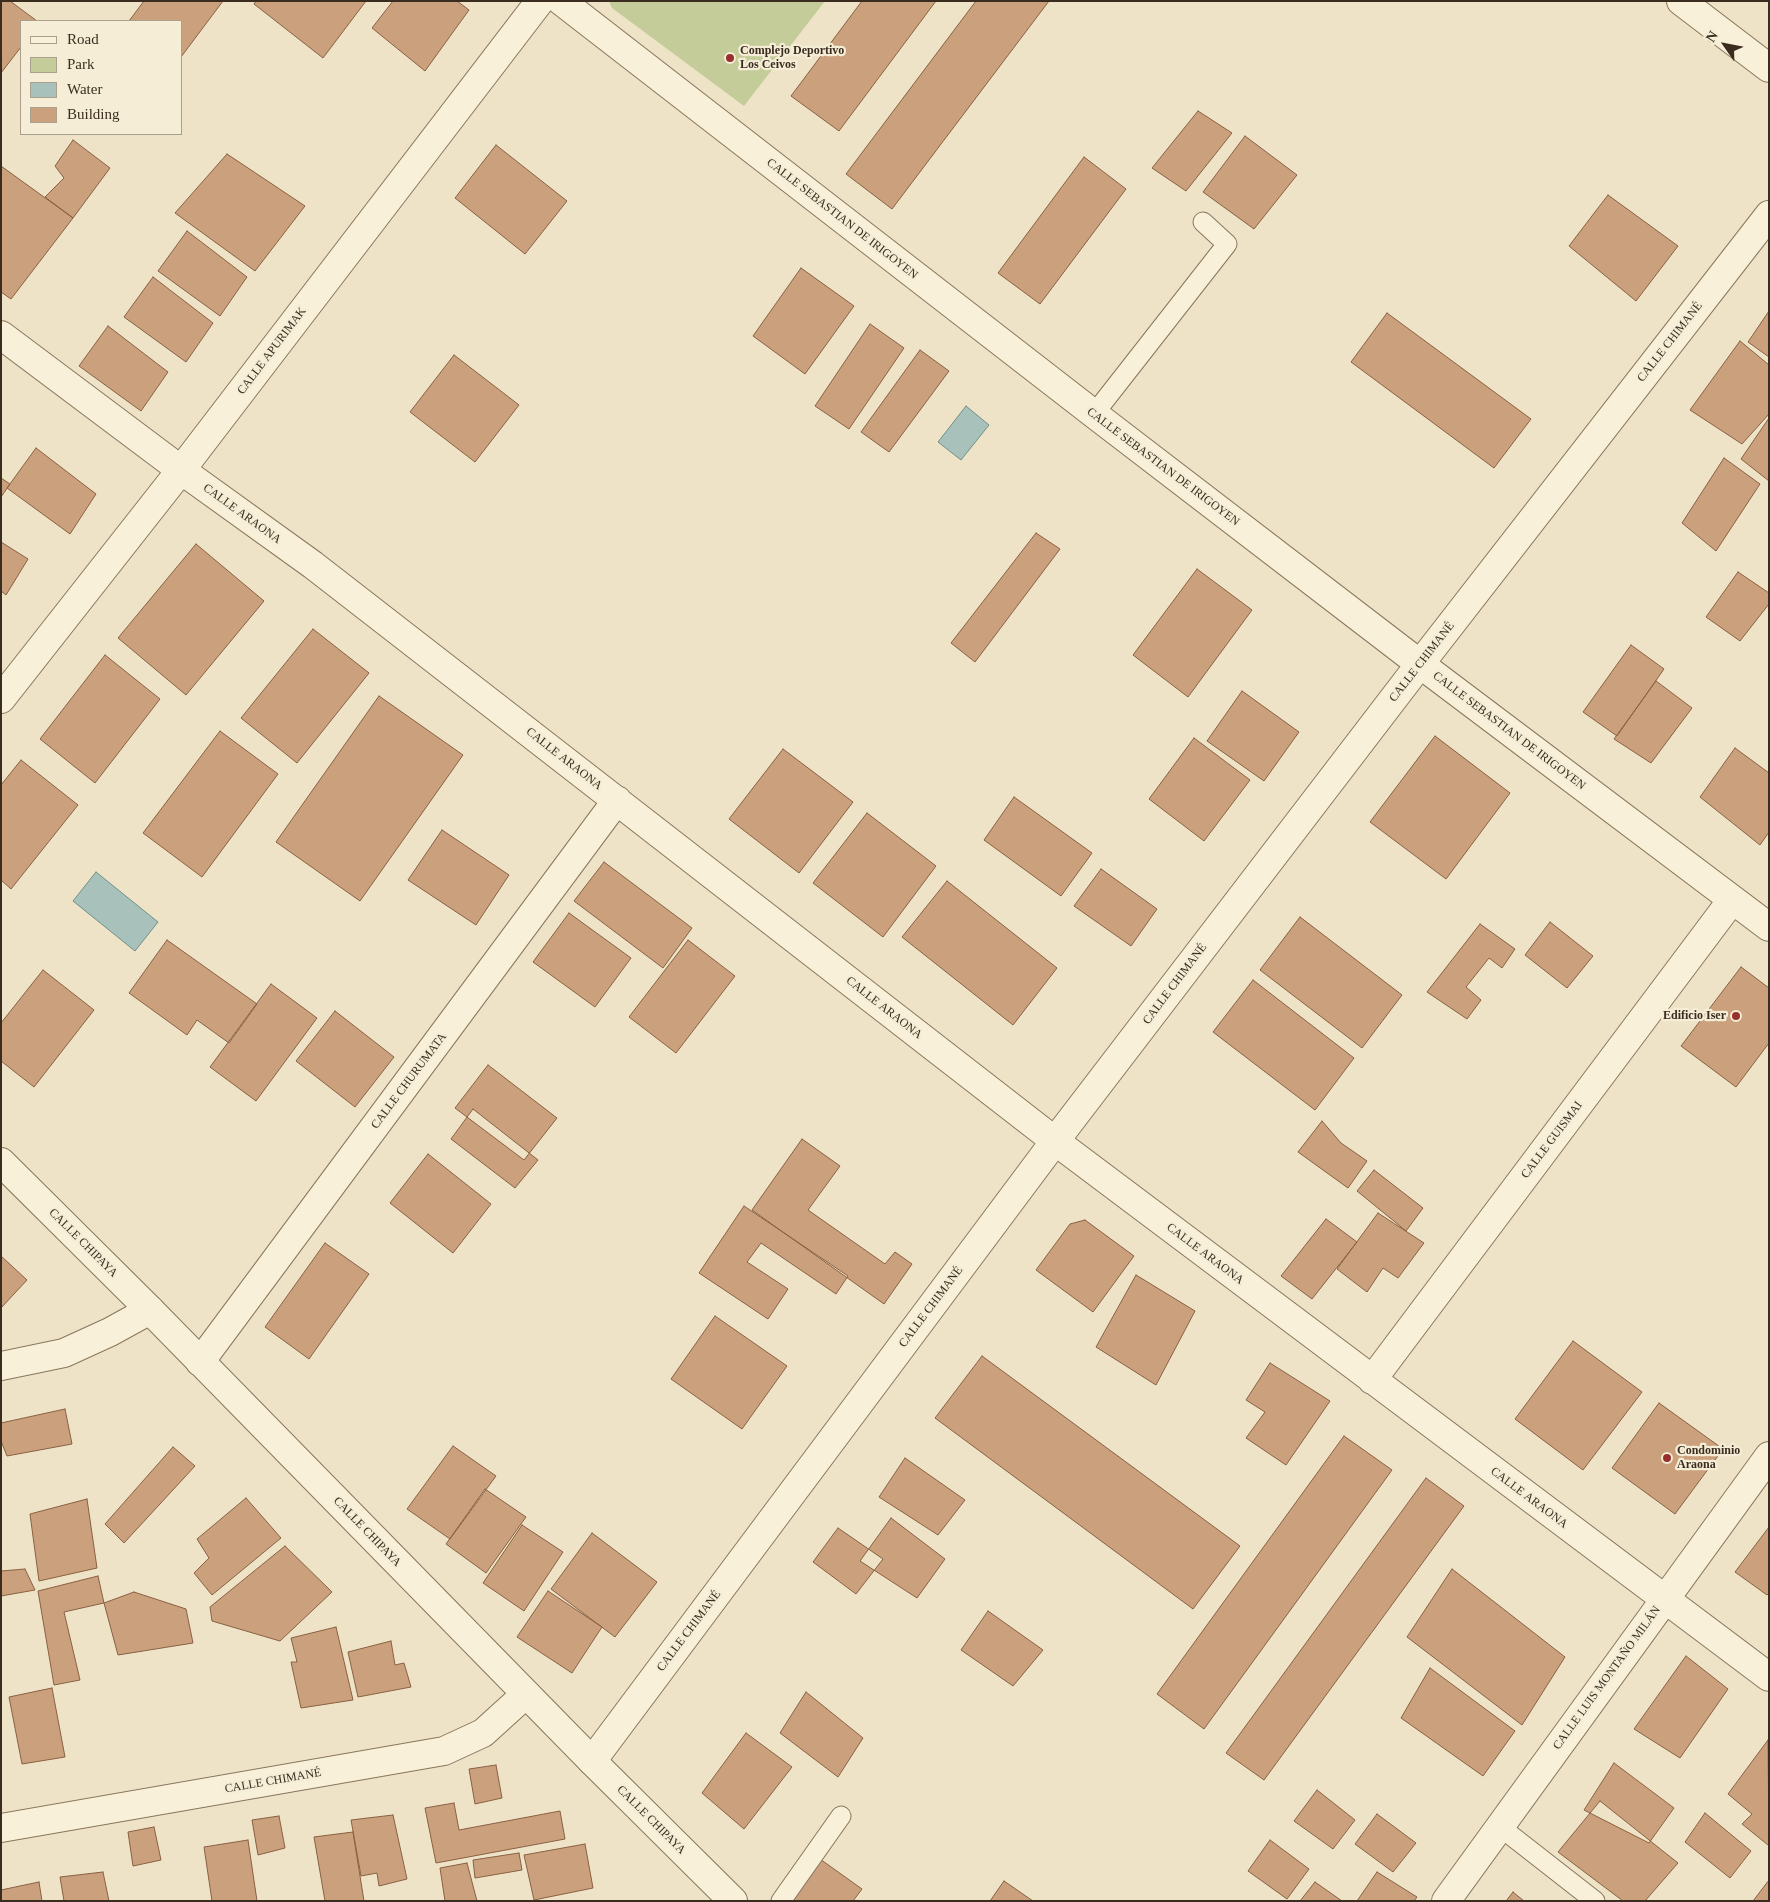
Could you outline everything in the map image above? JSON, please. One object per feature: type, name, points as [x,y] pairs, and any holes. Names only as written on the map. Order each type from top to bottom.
[{"type":"street","name":"CALLE APURIMAK","points":[[1,699],[181,470],[540,1]]},
{"type":"street","name":"CALLE SEBASTIAN DE IRIGOYEN","points":[[561,1],[1420,664],[1769,927]]},
{"type":"street","points":[[1681,1],[1769,68]]},
{"type":"street","name":"CALLE CHIMANÉ","points":[[592,1761],[1055,1141],[1420,664],[1769,215]]},
{"type":"street","name":"CALLE ARAONA","points":[[1,335],[181,470],[313,565],[1055,1141],[1769,1677]]},
{"type":"street","name":"CALLE CHURUMATA","points":[[200,1362],[617,800]]},
{"type":"street","name":"CALLE GUISMAI","points":[[1372,1380],[1732,900]]},
{"type":"street","name":"CALLE CHIPAYA","points":[[1,1162],[150,1310],[592,1761],[733,1901]]},
{"type":"street","points":[[1,1366],[64,1353],[110,1332],[150,1310]]},
{"type":"street","name":"CALLE LUIS MONTAÑO MILÁN","points":[[1446,1901],[1769,1456]]},
{"type":"street","name":"CALLE CHIMANÉ","points":[[1,1828],[444,1751],[483,1733],[526,1694]]},
{"type":"lane","points":[[1094,414],[1227,244],[1203,222]]},
{"type":"lane","points":[[781,1901],[841,1816]]},
{"type":"lane","points":[[1499,1826],[1595,1901]]},
{"type":"green space","name":"Complejo Deportivo Los Ceivos","points":[[609,1],[825,1],[744,106],[612,8]]},
{"type":"water","points":[[966,406],[989,425],[961,460],[938,442]]},
{"type":"water","points":[[96,872],[158,922],[135,951],[73,901]]},
{"type":"building","points":[[1,1],[10,1],[36,20],[20,20],[20,48],[1,73]]},
{"type":"building","points":[[144,1],[223,1],[182,56],[182,20],[130,20]]},
{"type":"building","points":[[256,1],[366,1],[323,58],[254,4]]},
{"type":"building","points":[[393,1],[457,1],[469,10],[425,71],[372,28]]},
{"type":"building","points":[[862,1],[936,1],[839,131],[791,96]]},
{"type":"building","points":[[976,1],[1049,1],[892,209],[846,174]]},
{"type":"building","points":[[1198,111],[1232,133],[1186,191],[1152,168]]},
{"type":"building","points":[[1245,136],[1297,175],[1254,229],[1203,192]]},
{"type":"building","points":[[73,140],[110,168],[73,218],[45,197],[64,178],[55,166]]},
{"type":"building","points":[[496,145],[567,201],[525,254],[455,198]]},
{"type":"building","points":[[227,154],[305,206],[255,271],[175,213]]},
{"type":"building","points":[[1084,157],[1126,189],[1040,304],[998,273]]},
{"type":"building","points":[[1,166],[73,218],[11,299],[1,292]]},
{"type":"building","points":[[1608,195],[1678,246],[1636,301],[1569,246]]},
{"type":"building","points":[[187,231],[247,277],[220,316],[158,271]]},
{"type":"building","points":[[801,268],[854,306],[805,374],[753,336]]},
{"type":"building","points":[[153,277],[213,323],[186,362],[124,317]]},
{"type":"building","points":[[1769,311],[1769,357],[1748,342]]},
{"type":"building","points":[[1387,313],[1531,419],[1494,468],[1351,362]]},
{"type":"building","points":[[870,324],[904,348],[849,429],[815,406]]},
{"type":"building","points":[[108,326],[168,372],[141,411],[79,366]]},
{"type":"building","points":[[1740,341],[1769,365],[1769,414],[1742,444],[1690,410]]},
{"type":"building","points":[[920,350],[949,371],[889,452],[861,432]]},
{"type":"building","points":[[454,355],[519,405],[475,462],[410,412]]},
{"type":"building","points":[[1769,418],[1769,481],[1741,459]]},
{"type":"building","points":[[36,448],[96,494],[70,534],[7,488]]},
{"type":"building","points":[[1724,458],[1760,484],[1716,551],[1682,523]]},
{"type":"building","points":[[1,478],[10,484],[1,497]]},
{"type":"building","points":[[1036,533],[1060,549],[975,662],[951,643]]},
{"type":"building","points":[[1,542],[28,559],[6,595],[1,591]]},
{"type":"building","points":[[196,544],[264,601],[186,695],[118,638]]},
{"type":"building","points":[[1197,569],[1252,610],[1188,697],[1133,655]]},
{"type":"building","points":[[1738,572],[1769,593],[1769,604],[1740,641],[1706,617]]},
{"type":"building","points":[[313,629],[369,673],[297,763],[241,718]]},
{"type":"building","points":[[1631,645],[1664,669],[1617,736],[1583,712]]},
{"type":"building","points":[[105,655],[160,699],[95,783],[40,739]]},
{"type":"building","points":[[1656,681],[1692,708],[1651,763],[1614,739]]},
{"type":"building","points":[[1242,691],[1299,732],[1264,781],[1207,741]]},
{"type":"building","points":[[379,696],[463,755],[360,901],[276,842]]},
{"type":"building","points":[[220,731],[278,774],[202,877],[143,833]]},
{"type":"building","points":[[1435,736],[1510,793],[1446,879],[1370,822]]},
{"type":"building","points":[[1194,738],[1250,780],[1204,841],[1149,799]]},
{"type":"building","points":[[1735,748],[1769,773],[1769,832],[1760,845],[1700,797]]},
{"type":"building","points":[[783,749],[853,802],[799,873],[729,819]]},
{"type":"building","points":[[21,760],[78,805],[11,889],[1,880],[1,785]]},
{"type":"building","points":[[1014,797],[1092,853],[1061,896],[984,840]]},
{"type":"building","points":[[867,813],[936,866],[883,937],[813,883]]},
{"type":"building","points":[[442,830],[509,875],[476,925],[408,880]]},
{"type":"building","points":[[604,862],[692,928],[663,968],[574,901]]},
{"type":"building","points":[[1101,869],[1157,909],[1131,946],[1074,906]]},
{"type":"building","points":[[947,881],[1057,968],[1013,1025],[902,937]]},
{"type":"building","points":[[569,913],[631,958],[595,1007],[533,962]]},
{"type":"building","points":[[1300,917],[1402,995],[1362,1048],[1260,970]]},
{"type":"building","points":[[1550,922],[1593,956],[1567,988],[1525,955]]},
{"type":"building","points":[[1480,924],[1515,949],[1502,968],[1489,958],[1466,987],[1481,1000],[1467,1019],[1427,992]]},
{"type":"building","points":[[167,940],[257,1004],[229,1043],[197,1020],[187,1035],[129,993]]},
{"type":"building","points":[[688,940],[735,976],[676,1053],[629,1017]]},
{"type":"building","name":"Edificio Iser","points":[[1741,967],[1769,988],[1769,1043],[1736,1087],[1681,1046]]},
{"type":"building","points":[[43,970],[94,1010],[34,1087],[1,1061],[1,1023]]},
{"type":"building","points":[[1253,980],[1354,1058],[1315,1110],[1213,1032]]},
{"type":"building","points":[[271,984],[317,1018],[256,1101],[210,1067]]},
{"type":"building","points":[[335,1011],[394,1057],[355,1107],[296,1061]]},
{"type":"building","points":[[488,1065],[557,1118],[524,1160],[455,1108]]},
{"type":"building","points":[[473,1109],[538,1160],[515,1188],[451,1139]]},
{"type":"building","points":[[1322,1121],[1341,1143],[1367,1161],[1348,1188],[1298,1152]]},
{"type":"building","points":[[802,1139],[840,1166],[808,1210],[885,1264],[895,1252],[912,1264],[884,1304],[752,1210]]},
{"type":"building","points":[[428,1154],[491,1204],[453,1253],[390,1203]]},
{"type":"building","points":[[1374,1170],[1423,1208],[1406,1231],[1357,1191]]},
{"type":"building","points":[[744,1206],[848,1276],[836,1294],[761,1243],[747,1262],[788,1289],[768,1319],[699,1273]]},
{"type":"building","points":[[1378,1213],[1424,1243],[1398,1278],[1383,1268],[1367,1292],[1337,1269]]},
{"type":"building","points":[[1326,1219],[1357,1242],[1312,1299],[1281,1276]]},
{"type":"building","points":[[1085,1220],[1134,1256],[1093,1312],[1036,1270],[1070,1224]]},
{"type":"building","points":[[325,1243],[369,1274],[309,1359],[265,1327]]},
{"type":"building","points":[[1,1256],[27,1280],[1,1308]]},
{"type":"building","points":[[1136,1275],[1195,1311],[1156,1385],[1096,1347]]},
{"type":"building","points":[[715,1316],[787,1366],[742,1429],[671,1379]]},
{"type":"building","points":[[1573,1341],[1642,1392],[1583,1470],[1515,1419]]},
{"type":"building","points":[[982,1356],[1240,1546],[1193,1609],[935,1418]]},
{"type":"building","points":[[1270,1363],[1330,1401],[1286,1465],[1246,1438],[1265,1412],[1246,1400]]},
{"type":"building","name":"Condominio Araona","points":[[1659,1403],[1723,1449],[1675,1514],[1612,1468]]},
{"type":"building","points":[[65,1409],[72,1444],[7,1456],[1,1441],[1,1423]]},
{"type":"building","points":[[1344,1436],[1392,1470],[1204,1729],[1157,1694]]},
{"type":"building","points":[[453,1446],[496,1476],[450,1539],[407,1509]]},
{"type":"building","points":[[173,1447],[195,1466],[124,1543],[105,1524]]},
{"type":"building","points":[[905,1458],[965,1500],[938,1535],[879,1497]]},
{"type":"building","points":[[1426,1478],[1464,1506],[1264,1780],[1226,1753]]},
{"type":"building","points":[[485,1489],[526,1517],[486,1573],[446,1544]]},
{"type":"building","points":[[246,1498],[281,1538],[212,1595],[194,1573],[209,1558],[197,1539]]},
{"type":"building","points":[[87,1499],[97,1568],[39,1581],[30,1514]]},
{"type":"building","points":[[891,1518],[945,1559],[917,1598],[860,1561]]},
{"type":"building","points":[[522,1525],[563,1552],[524,1611],[483,1583]]},
{"type":"building","points":[[1769,1527],[1769,1593],[1767,1595],[1735,1572]]},
{"type":"building","points":[[838,1528],[883,1559],[856,1594],[813,1562]]},
{"type":"building","points":[[592,1533],[657,1582],[615,1637],[551,1589]]},
{"type":"building","points":[[285,1546],[332,1592],[280,1641],[212,1621],[210,1607]]},
{"type":"building","points":[[25,1569],[35,1590],[1,1596],[1,1571]]},
{"type":"building","points":[[1452,1569],[1565,1657],[1522,1725],[1407,1637]]},
{"type":"building","points":[[98,1576],[104,1603],[64,1612],[80,1680],[54,1685],[38,1591]]},
{"type":"building","points":[[548,1591],[602,1627],[572,1673],[517,1637]]},
{"type":"building","points":[[134,1592],[186,1609],[193,1643],[118,1655],[104,1603]]},
{"type":"building","points":[[988,1611],[1043,1650],[1013,1686],[961,1650]]},
{"type":"building","points":[[336,1627],[353,1700],[301,1708],[291,1662],[297,1662],[291,1638]]},
{"type":"building","points":[[391,1641],[395,1665],[404,1663],[411,1687],[358,1697],[348,1652]]},
{"type":"building","points":[[1686,1656],[1728,1689],[1680,1758],[1634,1729]]},
{"type":"building","points":[[1430,1668],[1515,1731],[1483,1776],[1401,1718]]},
{"type":"building","points":[[52,1688],[65,1757],[22,1764],[9,1697]]},
{"type":"building","points":[[806,1692],[863,1738],[838,1777],[780,1733]]},
{"type":"building","points":[[746,1733],[792,1767],[744,1829],[702,1793]]},
{"type":"building","points":[[1768,1740],[1768,1845],[1742,1824],[1752,1814],[1728,1794]]},
{"type":"building","points":[[1614,1763],[1674,1808],[1649,1843],[1584,1810]]},
{"type":"building","points":[[496,1765],[502,1798],[475,1804],[469,1769]]},
{"type":"building","points":[[1317,1790],[1355,1820],[1333,1849],[1294,1821]]},
{"type":"building","points":[[1600,1801],[1678,1863],[1645,1901],[1623,1901],[1558,1852]]},
{"type":"building","points":[[454,1803],[459,1830],[560,1811],[565,1839],[436,1863],[425,1808]]},
{"type":"building","points":[[1705,1813],[1751,1851],[1730,1878],[1685,1842]]},
{"type":"building","points":[[1377,1814],[1416,1843],[1393,1872],[1355,1844]]},
{"type":"building","points":[[393,1815],[407,1879],[379,1886],[377,1873],[361,1876],[351,1820]]},
{"type":"building","points":[[279,1816],[285,1848],[258,1855],[252,1820]]},
{"type":"building","points":[[154,1827],[161,1860],[133,1866],[128,1832]]},
{"type":"building","points":[[353,1832],[364,1901],[325,1901],[314,1837]]},
{"type":"building","points":[[248,1840],[257,1901],[212,1901],[204,1847]]},
{"type":"building","points":[[1270,1840],[1309,1869],[1287,1899],[1248,1871]]},
{"type":"building","points":[[585,1844],[593,1888],[534,1900],[524,1855]]},
{"type":"building","points":[[519,1853],[522,1870],[475,1878],[473,1860]]},
{"type":"building","points":[[820,1859],[862,1889],[853,1901],[791,1901]]},
{"type":"building","points":[[467,1863],[477,1901],[445,1901],[440,1868]]},
{"type":"building","points":[[103,1872],[109,1901],[64,1901],[60,1877]]},
{"type":"building","points":[[1377,1872],[1417,1897],[1414,1901],[1357,1901]]},
{"type":"building","points":[[1769,1880],[1769,1901],[1753,1901]]},
{"type":"building","points":[[1004,1881],[1033,1901],[990,1901]]},
{"type":"building","points":[[39,1882],[42,1901],[1,1901],[1,1890]]},
{"type":"building","points":[[1315,1882],[1342,1901],[1300,1901]]},
{"type":"building","points":[[1513,1892],[1524,1901],[1506,1901]]},
{"type":"place","name":"Complejo Deportivo Los Ceivos","points":[[730,58]]},
{"type":"place","name":"Edificio Iser","points":[[1736,1016]]},
{"type":"place","name":"Condominio Araona","points":[[1667,1458]]}]
